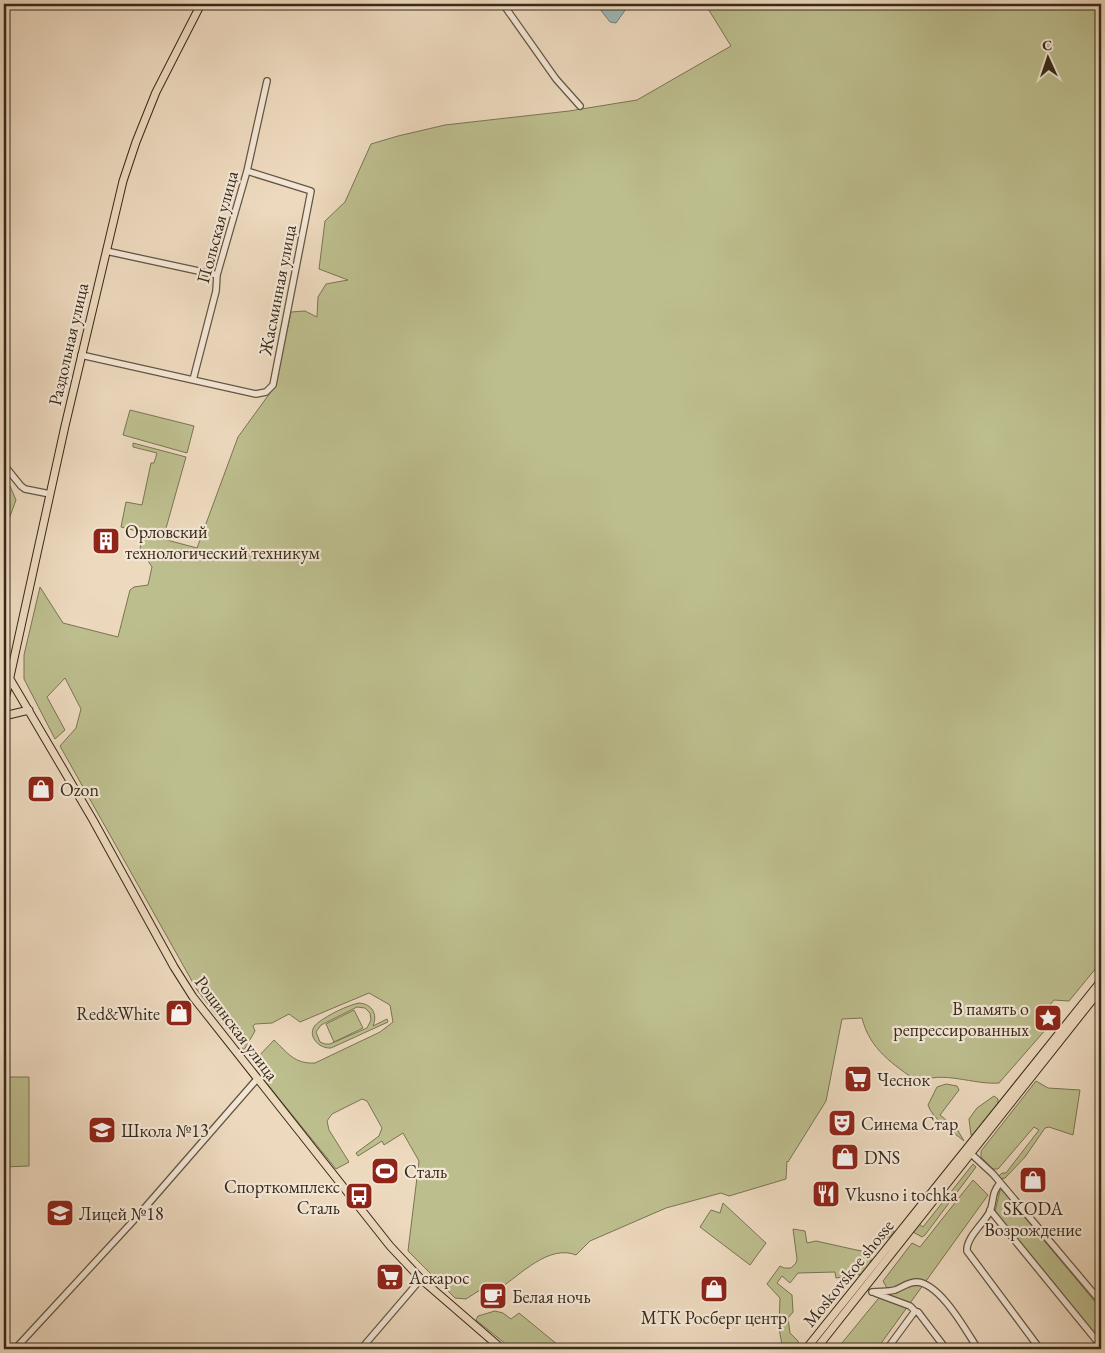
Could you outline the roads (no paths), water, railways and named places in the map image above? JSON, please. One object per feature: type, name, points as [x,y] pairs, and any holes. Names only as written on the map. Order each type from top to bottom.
[{"type":"main road","name":"Раздольная улица","points":[[4,704],[81,355],[123,181],[156,92],[201,4]]},
{"type":"main road","name":"Рощинская улица","points":[[10,679],[182,979],[257,1080],[390,1246],[421,1278],[502,1349]]},
{"type":"main road","points":[[4,716],[29,710]]},
{"type":"main road","name":"Moskovskoe shosse","points":[[816,1349],[868,1290],[969,1152],[1101,981]]},
{"type":"main road","name":"Moskovskoe shosse","points":[[806,1349],[1101,989]]},
{"type":"street","points":[[503,4],[556,79],[580,106]]},
{"type":"street","name":"Польская улица","points":[[194,380],[216,291],[217,275],[247,171],[267,81]]},
{"type":"street","name":"Жасминная улица","points":[[194,380],[256,394],[266,392],[273,385],[311,191],[247,171]]},
{"type":"street","points":[[106,251],[217,275]]},
{"type":"street","points":[[81,355],[194,380]]},
{"type":"street","points":[[4,465],[20,486],[50,494]]},
{"type":"street","points":[[16,1349],[143,1211],[257,1080]]},
{"type":"street","points":[[969,1152],[1000,1182],[1101,1302]]},
{"type":"street","points":[[1000,1182],[993,1192],[990,1211],[966,1248],[1040,1349]]},
{"type":"street","points":[[990,1211],[1101,1346]]},
{"type":"street","points":[[361,1349],[421,1278]]},
{"type":"street","points":[[868,1290],[894,1290],[914,1282],[923,1284],[938,1292],[978,1349]]},
{"type":"street","points":[[868,1290],[910,1306],[920,1313],[946,1349]]},
{"type":"street","points":[[887,1349],[915,1311]]},
{"type":"water","points":[[596,4],[627,5],[616,23],[610,22]]},
{"type":"place","name":"Орловский технологический техникум","points":[[106,541]]},
{"type":"place","name":"Ozon","points":[[41,789]]},
{"type":"place","name":"Red&White","points":[[179,1013]]},
{"type":"place","name":"В память о репрессированных","points":[[1048,1018]]},
{"type":"place","name":"Чеснок","points":[[858,1079]]},
{"type":"place","name":"Синема Стар","points":[[842,1123]]},
{"type":"place","name":"Школа №13","points":[[102,1130]]},
{"type":"place","name":"DNS","points":[[845,1157]]},
{"type":"place","name":"Сталь","points":[[385,1171]]},
{"type":"place","name":"SKODA Возрождение","points":[[1033,1180]]},
{"type":"place","name":"Vkusno i tochka","points":[[826,1194]]},
{"type":"place","name":"Спорткомплекс Сталь","points":[[359,1196]]},
{"type":"place","name":"Лицей №18","points":[[60,1213]]},
{"type":"place","name":"Аскарос","points":[[390,1277]]},
{"type":"place","name":"МТК Росберг центр","points":[[714,1289]]},
{"type":"place","name":"Белая ночь","points":[[493,1296]]}]
